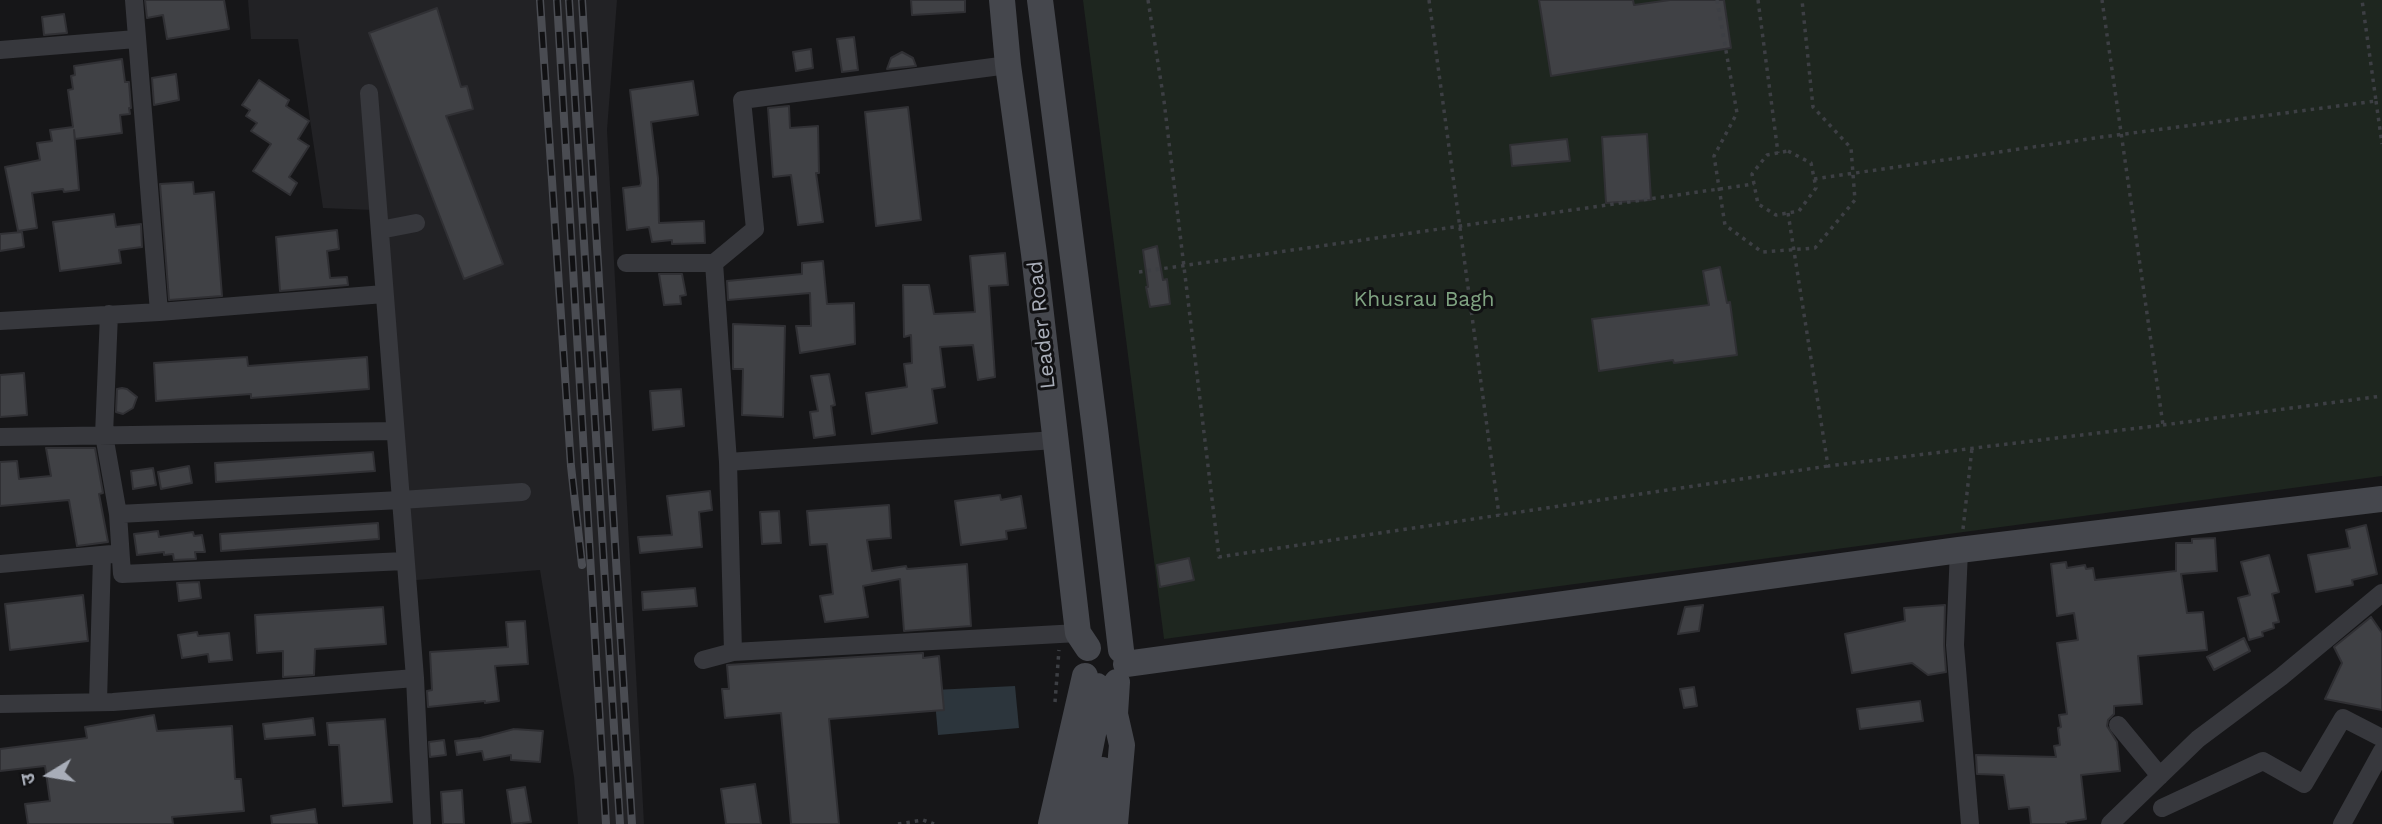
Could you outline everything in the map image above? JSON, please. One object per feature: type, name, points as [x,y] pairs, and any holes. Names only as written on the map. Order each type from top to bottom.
[{"type":"main road","name":"Leader Road","points":[[1002,0],[1055,440],[1083,640],[1081,661],[1109,672],[1097,443],[1040,0]]},
{"type":"main road","points":[[1109,672],[1959,550],[2382,499]]},
{"type":"main road","points":[[1109,672],[1122,745],[1115,824]]},
{"type":"main road","points":[[1094,824],[1098,709],[1109,672]]},
{"type":"main road","points":[[1051,824],[1109,672]]},
{"type":"main road","points":[[1074,824],[1115,714]]},
{"type":"street","points":[[134,0],[159,312]]},
{"type":"street","points":[[0,50],[136,38]]},
{"type":"street","points":[[626,263],[714,263],[755,229],[742,100],[1008,65]]},
{"type":"street","points":[[369,93],[415,678],[422,824]]},
{"type":"street","points":[[380,230],[416,223]]},
{"type":"street","points":[[714,263],[727,462],[733,652]]},
{"type":"street","points":[[0,321],[159,312],[384,294]]},
{"type":"street","points":[[98,702],[111,554],[118,513],[104,435],[109,314]]},
{"type":"street","points":[[0,437],[395,431]]},
{"type":"street","points":[[727,462],[1055,440]]},
{"type":"street","points":[[118,513],[522,492]]},
{"type":"street","points":[[1959,550],[1955,645],[1970,824]]},
{"type":"street","points":[[111,554],[122,574],[405,561]]},
{"type":"street","points":[[0,564],[111,554]]},
{"type":"street","points":[[2110,824],[2198,739],[2281,677],[2382,593]]},
{"type":"street","points":[[703,660],[733,652],[1083,640]]},
{"type":"street","points":[[0,704],[98,702],[415,678]]},
{"type":"street","points":[[2162,808],[2263,761],[2304,784],[2343,718],[2382,738]]},
{"type":"street","points":[[2118,725],[2160,776]]},
{"type":"street","points":[[2342,824],[2382,751]]},
{"type":"street","points":[[2373,768],[2382,784]]},
{"type":"path","points":[[1148,0],[1164,101],[1219,557],[1828,466],[2382,396]]},
{"type":"path","points":[[1429,0],[1499,515]]},
{"type":"path","points":[[1717,0],[1737,113],[1714,156],[1719,189],[1726,225],[1762,252],[1815,248],[1855,200],[1851,148],[1813,107],[1801,0]]},
{"type":"path","points":[[1758,0],[1778,153]]},
{"type":"path","points":[[2102,0],[2163,425]]},
{"type":"path","points":[[2362,0],[2382,144]]},
{"type":"path","points":[[1814,179],[2376,101]]},
{"type":"path","points":[[1788,151],[1811,163],[1816,188],[1800,211],[1776,215],[1758,204],[1752,174],[1767,155],[1778,153],[1788,151]]},
{"type":"path","points":[[1139,272],[1754,184]]},
{"type":"path","points":[[1788,213],[1828,466]]},
{"type":"path","points":[[1959,550],[1972,448]]},
{"type":"path","points":[[898,824],[923,820],[934,824]]},
{"type":"shaded area","points":[[248,0],[617,0],[607,130],[644,824],[578,824],[574,777],[540,570],[404,581],[373,210],[323,208],[298,39],[251,39]]},
{"type":"shaded area","points":[[1015,686],[1019,728],[938,735],[934,690]]},
{"type":"green space","name":"Khusrau Bagh","points":[[1083,0],[2382,0],[2382,476],[1164,639]]},
{"type":"building","points":[[145,0],[224,0],[229,29],[167,39],[163,15],[147,18]]},
{"type":"building","points":[[911,0],[965,0],[965,12],[912,15]]},
{"type":"building","points":[[1539,0],[1633,0],[1634,5],[1670,0],[1724,0],[1731,48],[1551,76]]},
{"type":"building","points":[[437,8],[461,87],[467,86],[473,109],[446,116],[503,264],[464,279],[369,33]]},
{"type":"building","points":[[64,14],[67,33],[44,35],[42,17]]},
{"type":"building","points":[[854,37],[858,70],[842,72],[837,39]]},
{"type":"building","points":[[811,49],[813,68],[796,71],[793,52]]},
{"type":"building","points":[[902,52],[913,58],[916,66],[887,69],[891,58]]},
{"type":"building","points":[[122,59],[125,82],[129,82],[131,108],[130,114],[120,115],[122,133],[75,139],[74,130],[79,190],[32,193],[37,228],[18,231],[5,167],[40,160],[37,143],[52,141],[50,130],[73,127],[68,90],[73,89],[71,76],[75,75],[74,66]]},
{"type":"building","points":[[176,74],[179,100],[154,105],[152,78]]},
{"type":"building","points":[[259,80],[289,100],[286,106],[309,121],[298,139],[309,146],[289,177],[297,183],[290,195],[253,171],[271,144],[251,131],[257,123],[246,116],[250,110],[242,105]]},
{"type":"building","points":[[693,81],[698,115],[651,122],[658,178],[659,223],[704,221],[705,243],[672,244],[672,240],[652,242],[649,227],[627,230],[623,188],[640,186],[641,183],[630,90]]},
{"type":"building","points":[[789,106],[790,128],[818,126],[819,173],[816,173],[823,222],[798,225],[791,175],[773,177],[768,108]]},
{"type":"building","points":[[908,107],[921,220],[876,226],[865,112]]},
{"type":"building","points":[[1647,134],[1651,200],[1606,203],[1602,137]]},
{"type":"building","points":[[1567,139],[1570,161],[1512,166],[1510,145]]},
{"type":"building","points":[[193,182],[194,194],[214,192],[222,296],[169,300],[160,184]]},
{"type":"building","points":[[114,214],[116,227],[141,224],[142,247],[119,250],[121,263],[60,271],[53,222]]},
{"type":"building","points":[[337,230],[339,249],[327,251],[330,278],[347,277],[348,285],[280,291],[276,237]]},
{"type":"building","points":[[22,232],[24,247],[0,251],[0,234]]},
{"type":"building","points":[[1157,246],[1163,280],[1167,279],[1170,304],[1150,307],[1143,250]]},
{"type":"building","points":[[1005,253],[1008,285],[989,286],[995,377],[978,380],[973,345],[940,347],[945,387],[932,389],[937,423],[872,434],[866,393],[907,387],[904,364],[912,363],[911,335],[904,337],[903,285],[929,285],[934,314],[975,312],[970,256]]},
{"type":"building","points":[[823,261],[827,304],[854,303],[855,344],[800,353],[796,326],[811,326],[810,293],[728,300],[727,281],[802,274],[802,263]]},
{"type":"building","points":[[1720,267],[1727,303],[1730,302],[1737,355],[1674,363],[1673,360],[1599,371],[1592,319],[1709,305],[1703,271]]},
{"type":"building","points":[[659,274],[682,274],[686,295],[680,296],[681,304],[664,305]]},
{"type":"building","points":[[733,324],[785,326],[783,417],[742,415],[743,369],[733,369]]},
{"type":"building","points":[[247,357],[248,366],[367,357],[369,389],[251,398],[251,394],[156,401],[154,363]]},
{"type":"building","points":[[24,373],[27,415],[0,417],[0,375]]},
{"type":"building","points":[[829,374],[835,405],[831,406],[835,435],[814,438],[810,412],[818,411],[811,376]]},
{"type":"building","points":[[122,388],[137,397],[133,408],[123,414],[116,412],[117,389]]},
{"type":"building","points":[[681,389],[684,426],[653,430],[650,391]]},
{"type":"building","points":[[46,448],[95,448],[103,493],[99,494],[108,542],[77,546],[69,500],[0,506],[0,462],[17,461],[19,479],[51,476]]},
{"type":"building","points":[[373,452],[375,471],[216,482],[215,463]]},
{"type":"building","points":[[189,466],[192,483],[161,489],[158,472]]},
{"type":"building","points":[[153,468],[156,485],[133,489],[131,471]]},
{"type":"building","points":[[710,491],[712,510],[699,512],[702,547],[640,553],[638,537],[672,535],[667,496]]},
{"type":"building","points":[[1000,495],[1001,500],[1021,496],[1026,528],[1006,531],[1007,539],[961,545],[955,501]]},
{"type":"building","points":[[889,505],[891,538],[867,540],[872,571],[906,566],[907,569],[967,564],[971,626],[904,631],[900,579],[863,586],[868,617],[825,622],[820,596],[833,594],[827,544],[810,545],[807,511]]},
{"type":"building","points":[[779,511],[781,543],[762,544],[760,512]]},
{"type":"building","points":[[378,523],[379,539],[221,551],[220,534]]},
{"type":"building","points":[[2366,525],[2377,574],[2352,580],[2353,585],[2316,592],[2308,555],[2350,548],[2346,530]]},
{"type":"building","points":[[158,531],[159,537],[193,532],[194,536],[202,535],[205,552],[195,552],[196,559],[174,560],[173,554],[164,555],[164,552],[137,555],[134,534]]},
{"type":"building","points":[[2215,538],[2217,571],[2181,574],[2187,613],[2203,612],[2207,650],[2138,656],[2142,704],[2114,706],[2114,714],[2108,720],[2107,726],[2117,742],[2120,771],[2081,775],[2086,819],[2066,824],[2031,824],[2029,807],[2009,809],[2004,775],[1977,774],[1976,755],[2056,757],[2054,746],[2060,745],[2059,715],[2067,714],[2057,643],[2078,640],[2074,613],[2057,616],[2051,564],[2066,562],[2067,568],[2085,565],[2086,569],[2093,568],[2095,580],[2176,571],[2176,543]]},
{"type":"building","points":[[2269,555],[2279,592],[2272,594],[2279,622],[2273,623],[2274,628],[2262,632],[2263,636],[2249,640],[2238,598],[2250,595],[2241,562]]},
{"type":"building","points":[[1189,558],[1194,580],[1160,587],[1157,565]]},
{"type":"building","points":[[199,582],[201,598],[179,601],[177,583]]},
{"type":"building","points":[[695,588],[697,606],[643,610],[642,592]]},
{"type":"building","points":[[83,595],[88,641],[10,650],[5,604]]},
{"type":"building","points":[[1703,605],[1699,631],[1678,634],[1685,607]]},
{"type":"building","points":[[1945,605],[1946,672],[1928,675],[1912,663],[1852,673],[1845,634],[1905,621],[1904,608]]},
{"type":"building","points":[[383,607],[386,644],[315,649],[314,675],[283,677],[283,651],[257,653],[255,615]]},
{"type":"building","points":[[2371,617],[2382,633],[2382,710],[2325,699],[2342,663],[2334,647]]},
{"type":"building","points":[[525,621],[528,664],[495,666],[499,701],[428,707],[427,691],[432,690],[430,652],[508,647],[506,622]]},
{"type":"building","points":[[197,632],[198,636],[229,633],[232,660],[209,662],[208,654],[182,658],[178,635]]},
{"type":"building","points":[[2244,638],[2250,651],[2214,670],[2207,657]]},
{"type":"building","points":[[923,653],[923,658],[939,656],[944,710],[829,719],[839,824],[791,824],[781,713],[725,718],[722,689],[729,689],[727,665]]},
{"type":"building","points":[[1694,687],[1697,706],[1684,708],[1680,689]]},
{"type":"building","points":[[1920,701],[1923,721],[1860,729],[1857,709]]},
{"type":"building","points":[[154,715],[157,731],[232,726],[235,779],[241,779],[244,811],[172,817],[173,824],[28,824],[25,804],[50,801],[45,766],[0,771],[0,749],[87,738],[85,727]]},
{"type":"building","points":[[313,718],[315,735],[265,739],[263,724]]},
{"type":"building","points":[[385,719],[392,802],[343,806],[339,745],[329,745],[327,723]]},
{"type":"building","points":[[514,729],[543,731],[540,762],[511,760],[511,755],[484,760],[482,751],[457,755],[455,741]]},
{"type":"building","points":[[444,740],[446,755],[430,757],[429,742]]},
{"type":"building","points":[[755,784],[761,824],[726,824],[721,789]]},
{"type":"building","points":[[525,787],[531,822],[512,824],[507,790]]},
{"type":"building","points":[[462,790],[464,824],[443,824],[441,792]]},
{"type":"building","points":[[315,809],[317,824],[272,824],[271,816]]},
{"type":"railway","points":[[540,0],[571,466],[582,565]]},
{"type":"railway","points":[[557,0],[606,824]]},
{"type":"railway","points":[[569,0],[620,824]]},
{"type":"railway","points":[[582,0],[632,824]]}]
